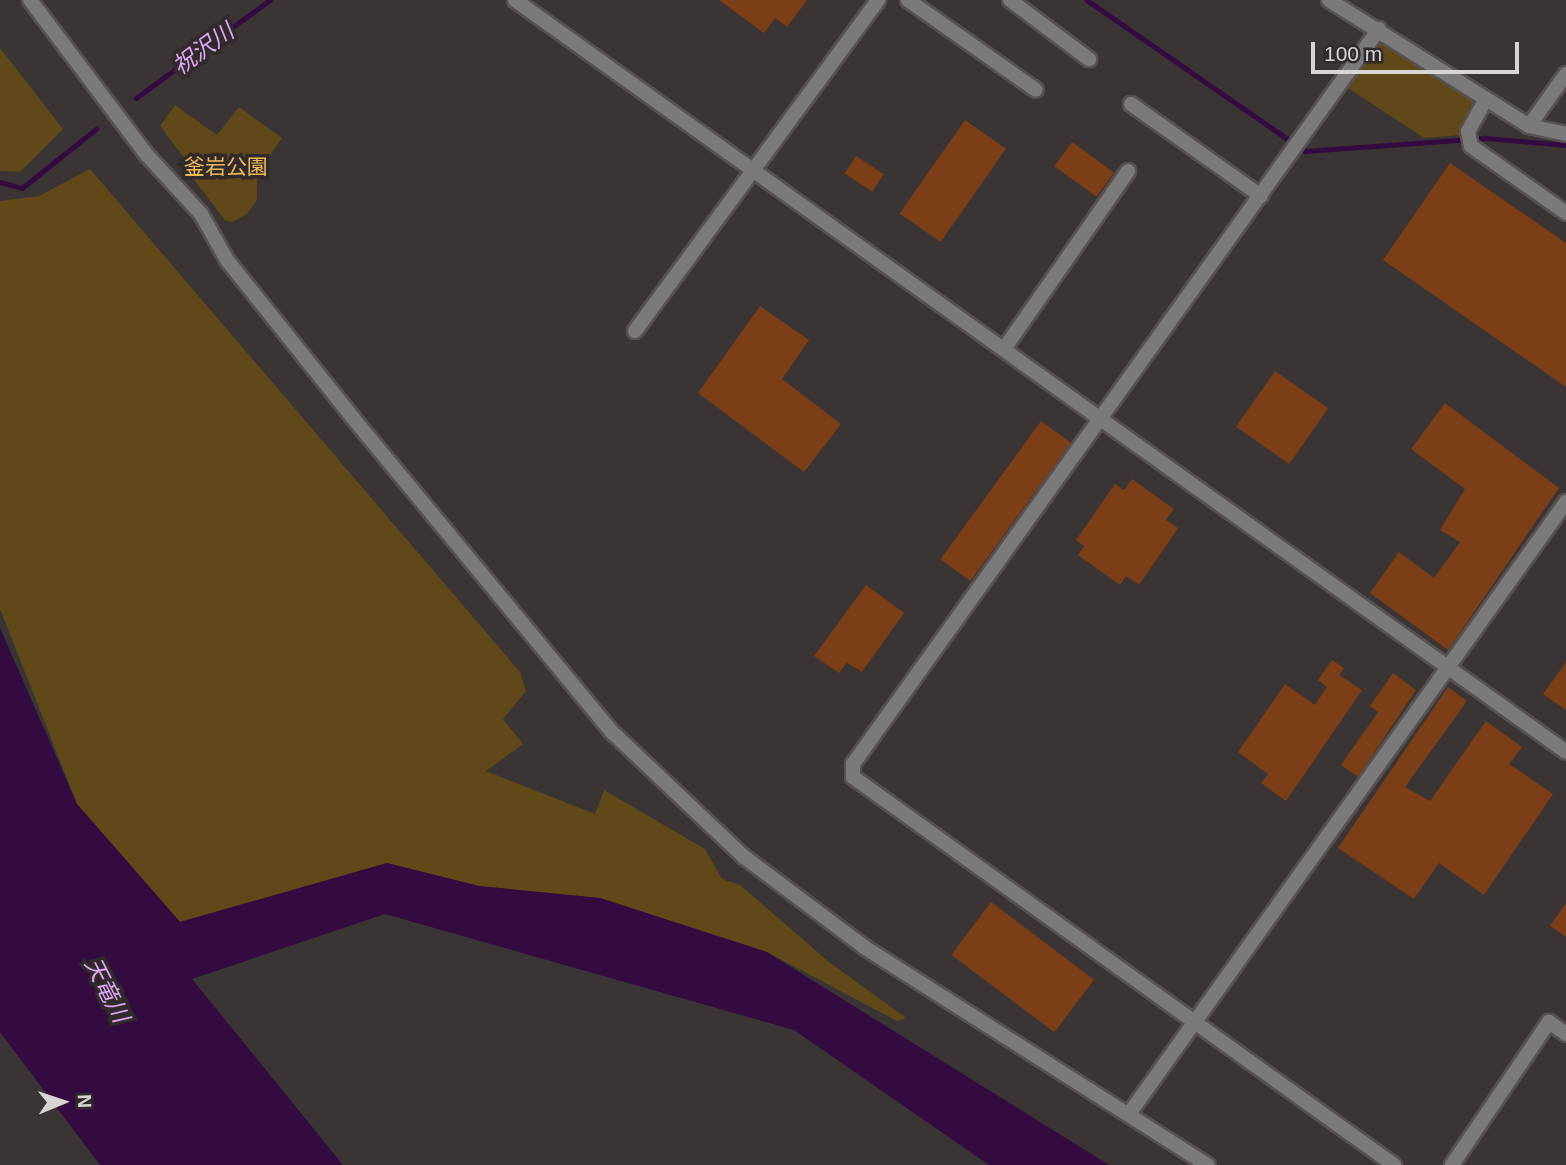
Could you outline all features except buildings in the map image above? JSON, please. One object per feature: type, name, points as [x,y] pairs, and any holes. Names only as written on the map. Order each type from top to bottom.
[{"type":"street","points":[[30,0],[147,155],[201,214],[227,260],[345,408],[613,733],[743,856],[864,947],[1208,1165]]},
{"type":"street","points":[[514,0],[1101,417],[1566,752]]},
{"type":"street","points":[[635,331],[878,0]]},
{"type":"street","points":[[908,0],[1036,90]]},
{"type":"street","points":[[1010,0],[1090,59]]},
{"type":"street","points":[[1329,0],[1351,5],[1379,29],[1530,126],[1566,134]]},
{"type":"street","points":[[1379,29],[853,764],[853,777],[1394,1165]]},
{"type":"street","points":[[1530,126],[1566,74]]},
{"type":"street","points":[[1486,99],[1468,137],[1566,213]]},
{"type":"street","points":[[1131,104],[1261,196]]},
{"type":"street","points":[[1004,349],[1128,171]]},
{"type":"street","points":[[1129,1114],[1566,502]]},
{"type":"street","points":[[1452,1165],[1549,1022],[1566,1034]]},
{"type":"green space","points":[[1385,40],[1479,104],[1461,135],[1424,138],[1345,86],[1377,42]]},
{"type":"green space","points":[[0,48],[63,129],[20,172],[0,171]]},
{"type":"green space","name":"釜岩公園","points":[[175,105],[217,135],[239,107],[282,138],[257,174],[257,200],[247,214],[232,222],[225,220],[192,177],[186,160],[160,126]]},
{"type":"green space","points":[[90,169],[520,672],[526,691],[503,719],[523,744],[486,771],[595,814],[604,790],[705,849],[722,879],[740,885],[829,962],[906,1018],[897,1021],[767,952],[600,898],[479,886],[387,863],[180,922],[77,804],[0,609],[0,201],[39,196]]},
{"type":"water","name":"天竜川","points":[[0,628],[77,804],[180,922],[387,863],[479,886],[600,898],[767,952],[1109,1165],[989,1165],[794,1030],[385,914],[192,979],[343,1165],[100,1165],[0,1032]]},
{"type":"waterway","name":"祝沢川","points":[[136,98],[270,0]]},
{"type":"waterway","points":[[1087,0],[1305,151],[1486,138],[1566,145]]},
{"type":"waterway","name":"祝沢川","points":[[0,182],[22,188],[96,129]]}]
